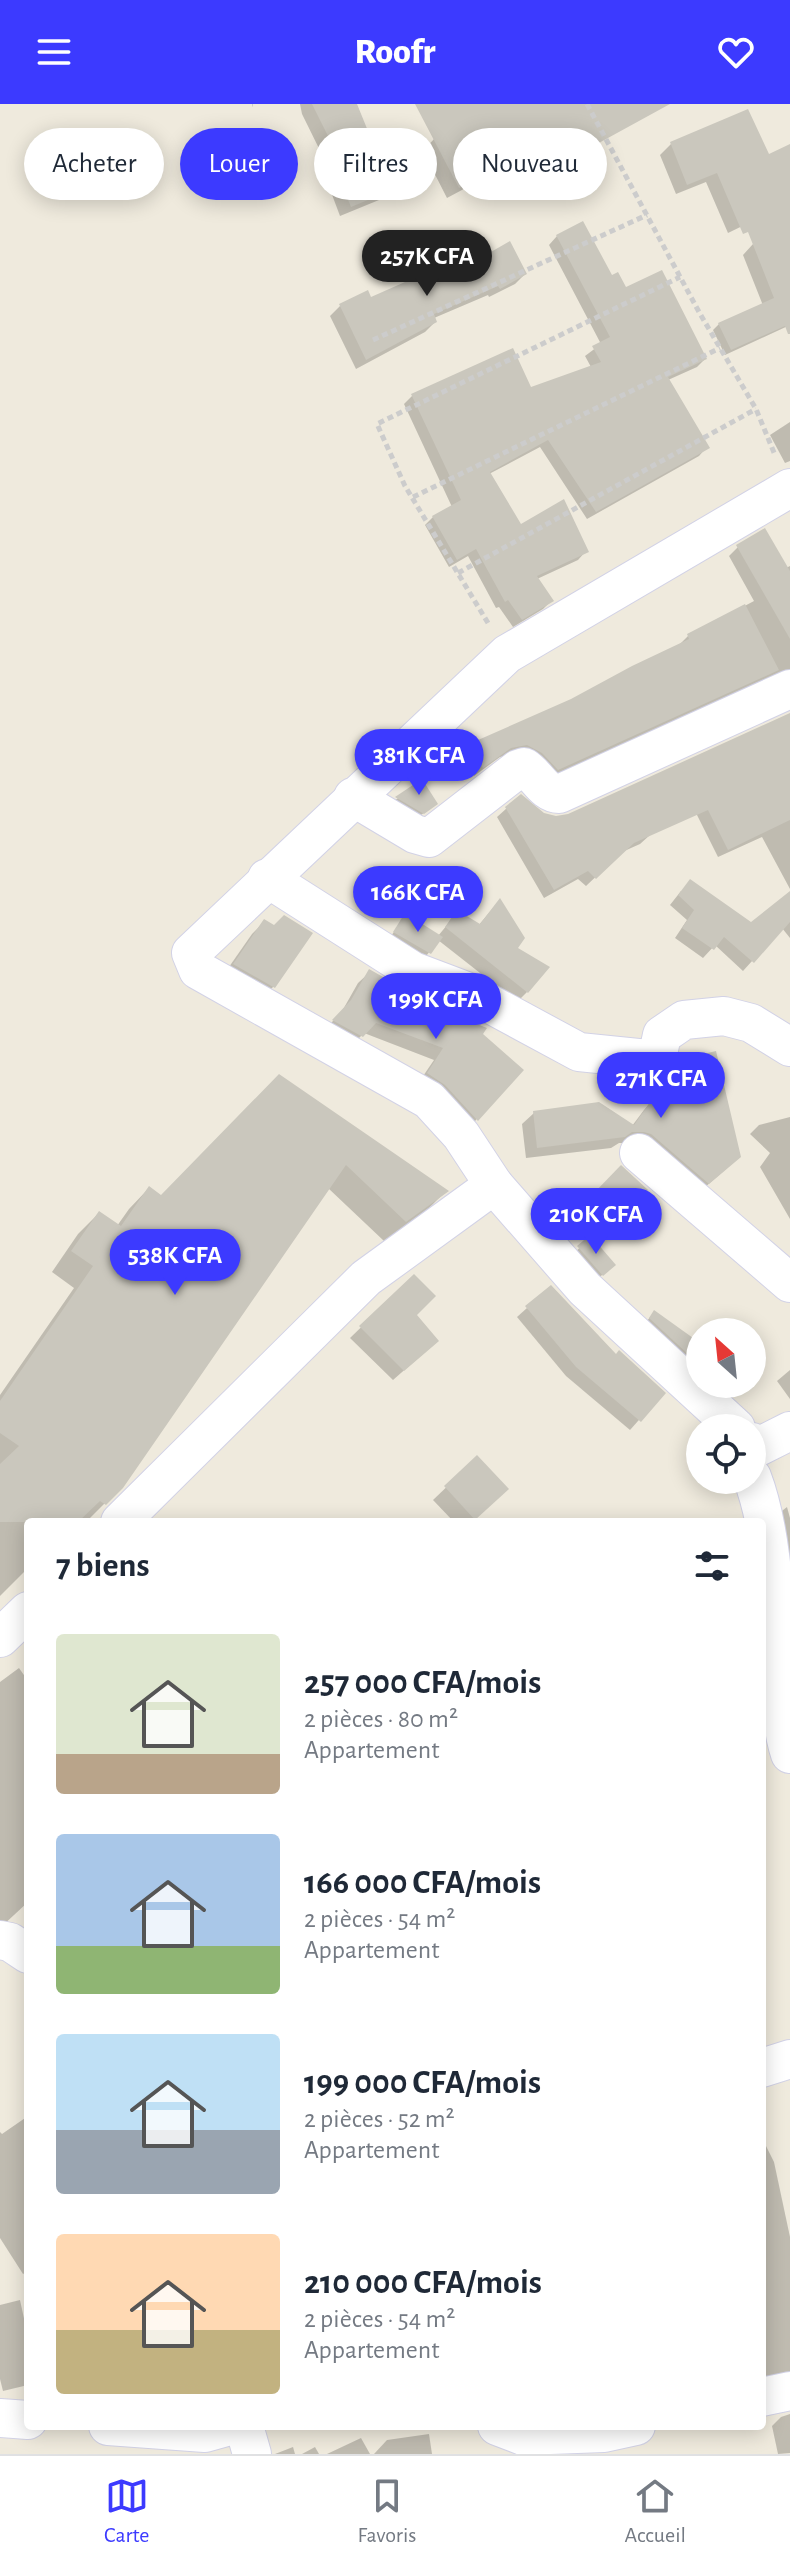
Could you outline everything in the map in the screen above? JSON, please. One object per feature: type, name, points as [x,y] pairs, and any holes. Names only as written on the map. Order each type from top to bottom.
[{"type":"street","points":[[731,1414],[585,1289],[494,1185],[461,1135],[429,1100],[198,970],[191,953],[507,654],[790,488]]},
{"type":"street","points":[[353,797],[425,839],[518,769],[524,767],[549,792],[559,794],[790,689]]},
{"type":"street","points":[[267,878],[413,971],[466,991],[579,1052],[648,1059],[658,1054],[662,1035],[684,1020],[724,1016],[751,1023],[790,1047]]},
{"type":"street","points":[[639,1153],[790,1283]]},
{"type":"street","points":[[124,1518],[366,1278],[494,1185]]},
{"type":"street","points":[[762,1494],[764,1518]]},
{"type":"street","points":[[766,1537],[778,1640],[784,1738],[790,1754]]},
{"type":"street","points":[[0,1638],[24,1615]]},
{"type":"street","points":[[0,1940],[10,1942],[24,1951]]},
{"type":"street","points":[[766,2396],[790,2391]]},
{"type":"street","points":[[0,2418],[24,2420]]},
{"type":"street","points":[[163,2430],[205,2433],[216,2430]]},
{"type":"street","points":[[245,2430],[252,2454]]},
{"type":"street","points":[[516,2439],[618,2430]]},
{"type":"path","points":[[587,104],[680,277],[756,409],[790,488]]},
{"type":"path","points":[[373,340],[647,215]]},
{"type":"path","points":[[507,654],[413,497],[377,424],[680,277]]},
{"type":"path","points":[[413,497],[720,348]]},
{"type":"path","points":[[458,573],[756,409]]},
{"type":"building","points":[[312,104],[357,104],[367,128],[324,128]]},
{"type":"building","points":[[415,104],[670,104],[607,139],[607,128],[453,128],[453,177],[437,146],[437,128],[428,128]]},
{"type":"building","points":[[748,109],[769,154],[790,144],[790,334],[785,326],[731,350],[718,323],[774,298],[748,232],[743,234],[717,173],[687,185],[670,142]]},
{"type":"building","points":[[348,200],[368,200],[351,207]]},
{"type":"building","points":[[583,221],[612,275],[618,272],[626,287],[662,270],[707,359],[668,377],[710,448],[596,512],[548,440],[490,472],[521,524],[564,499],[589,552],[537,576],[554,601],[522,620],[508,600],[505,602],[476,549],[457,560],[432,516],[461,500],[411,394],[513,348],[531,387],[601,362],[592,346],[610,337],[556,235]]},
{"type":"building","points":[[510,241],[527,274],[500,289],[498,286],[434,314],[437,322],[366,360],[339,304],[368,290],[371,297],[473,252],[477,260]]},
{"type":"building","points":[[765,528],[790,571],[790,639],[736,545]]},
{"type":"building","points":[[745,604],[779,670],[558,770],[542,753],[527,745],[511,748],[483,768],[469,744],[571,699],[689,639],[687,634]]},
{"type":"building","points":[[790,713],[790,820],[728,850],[708,810],[634,843],[596,879],[588,871],[554,890],[505,807],[521,794],[544,813],[556,816],[568,814]]},
{"type":"building","points":[[422,779],[438,804],[424,814],[395,797]]},
{"type":"building","points":[[690,879],[751,922],[790,891],[790,922],[754,963],[724,937],[714,950],[682,928],[694,910],[678,895]]},
{"type":"building","points":[[500,898],[525,938],[518,948],[550,967],[528,993],[445,927],[457,910],[480,924]]},
{"type":"building","points":[[405,913],[443,937],[431,954],[393,932]]},
{"type":"building","points":[[284,915],[313,933],[275,988],[233,964],[264,919],[274,925]]},
{"type":"building","points":[[369,969],[413,994],[411,998],[487,1028],[483,1034],[524,1070],[478,1121],[445,1085],[427,1073],[443,1048],[376,1023],[363,1037],[332,1020],[351,1000]]},
{"type":"building","points":[[716,1051],[741,1157],[709,1184],[651,1134],[644,1132],[537,1148],[533,1111],[599,1102],[634,1125],[655,1095],[675,1093],[670,1072],[679,1060]]},
{"type":"building","points":[[279,1074],[449,1191],[406,1222],[346,1165],[123,1488],[106,1505],[100,1501],[82,1518],[24,1518],[24,1522],[0,1522],[0,1464],[19,1446],[0,1433],[0,1401],[93,1266],[71,1251],[99,1211],[121,1226],[149,1186],[161,1195]]},
{"type":"building","points":[[621,1165],[648,1190],[620,1219],[594,1193]]},
{"type":"building","points":[[590,1235],[616,1265],[603,1276],[577,1246]]},
{"type":"building","points":[[414,1274],[436,1296],[417,1315],[439,1341],[404,1371],[359,1326]]},
{"type":"building","points":[[551,1285],[616,1354],[619,1350],[666,1393],[641,1422],[576,1367],[525,1306]]},
{"type":"building","points":[[654,1310],[686,1333],[686,1352],[649,1318]]},
{"type":"building","points":[[477,1455],[509,1489],[477,1518],[473,1518],[444,1486]]}]
